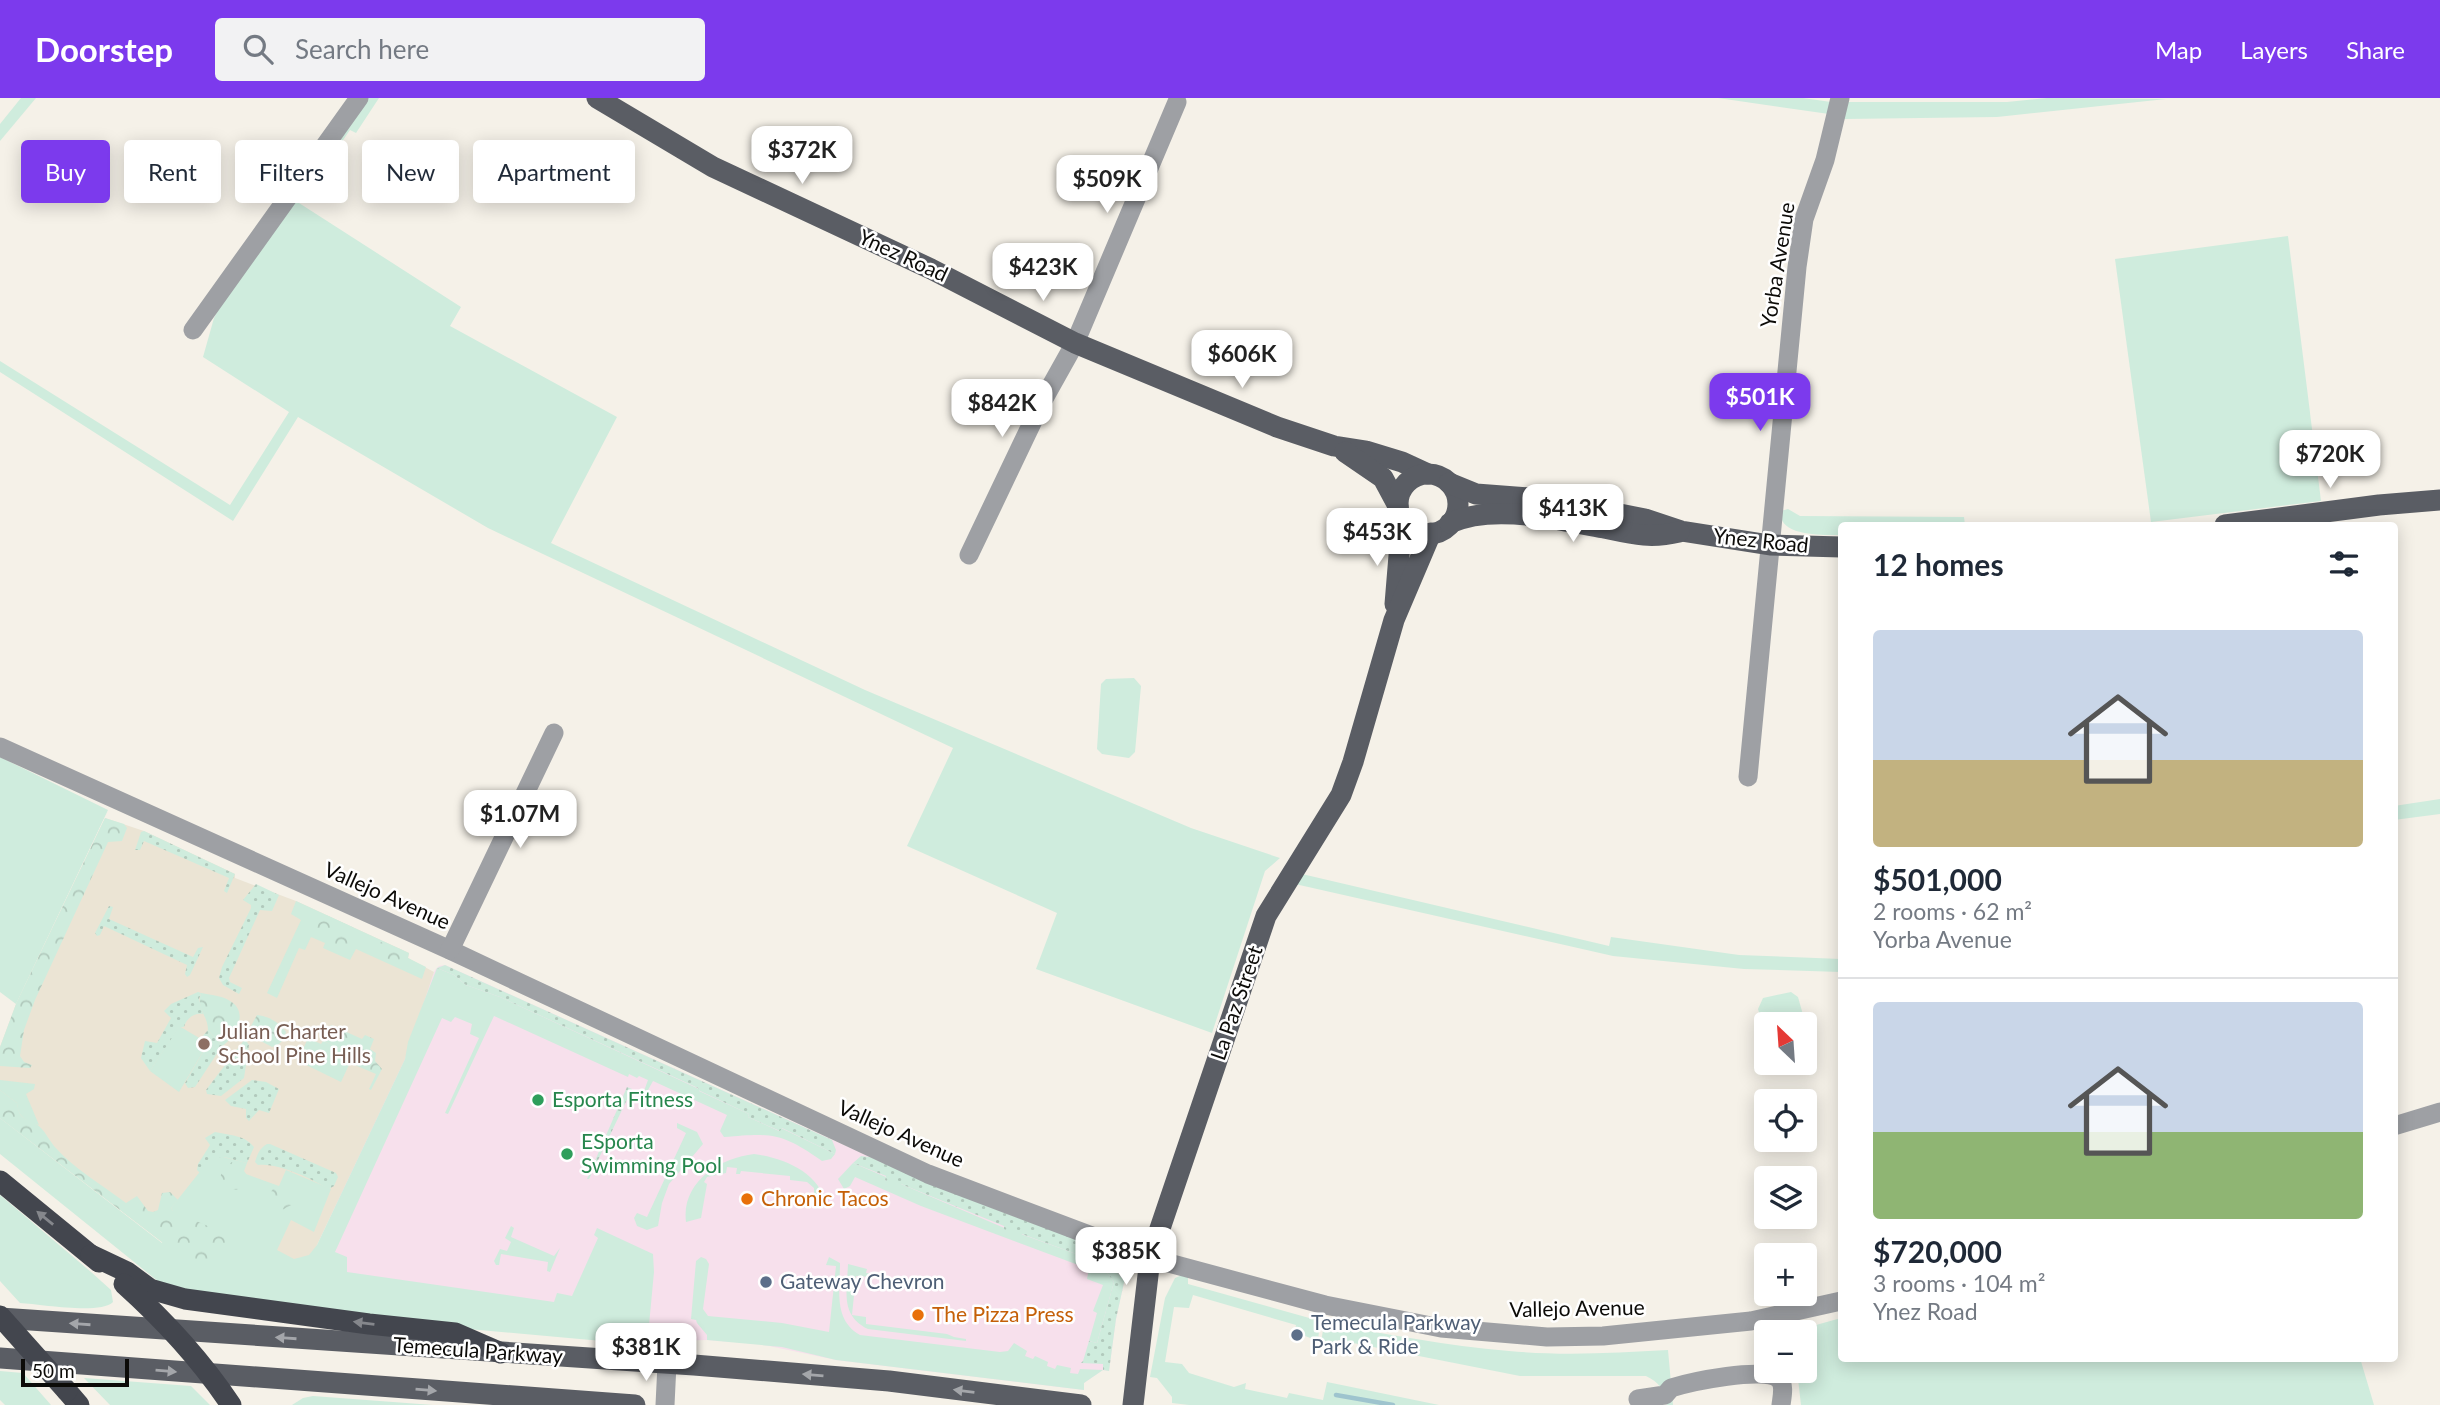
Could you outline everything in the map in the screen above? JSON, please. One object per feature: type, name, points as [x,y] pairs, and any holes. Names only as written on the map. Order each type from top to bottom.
[{"type":"highway","points":[[0,1181],[152,1309],[211,1375],[231,1405]]},
{"type":"highway","points":[[91,1255],[127,1272],[150,1289],[185,1299],[456,1333],[501,1353]]},
{"type":"highway","points":[[0,1317],[73,1398]]},
{"type":"main road","name":"Ynez Road","points":[[597,98],[713,167],[931,269],[1075,343],[1277,427],[1334,446],[1366,451],[1402,462],[1428,474]]},
{"type":"main road","name":"Ynez Road","points":[[1334,446],[1383,478],[1400,512]]},
{"type":"main road","points":[[1428,474],[1440,476],[1449,483],[1454,490],[1457,507],[1441,528],[1415,531],[1400,512],[1400,492],[1408,481],[1428,474]]},
{"type":"main road","name":"Ynez Road","points":[[1449,483],[1476,494],[1544,499],[1645,519],[1681,531],[1770,545],[1838,547]]},
{"type":"main road","points":[[2248,522],[2440,500]]},
{"type":"main road","name":"La Paz Street","points":[[1394,620],[1400,512]]},
{"type":"main road","name":"Ynez Road","points":[[1441,528],[1466,517],[1499,513],[1565,521],[1645,536],[1659,537],[1681,531]]},
{"type":"main road","name":"La Paz Street","points":[[1133,1405],[1150,1258],[1266,916],[1341,795],[1394,620],[1441,528]]},
{"type":"main road","name":"Temecula Parkway","points":[[0,1317],[889,1381],[1081,1405]]},
{"type":"main road","name":"Temecula Parkway","points":[[0,1359],[635,1405]]},
{"type":"street","points":[[193,330],[359,98]]},
{"type":"street","name":"Yorba Avenue","points":[[1748,777],[1789,337],[1804,219],[1825,160],[1840,98]]},
{"type":"street","points":[[969,555],[1042,402],[1075,343],[1177,102]]},
{"type":"street","points":[[450,950],[554,733]]},
{"type":"street","name":"Vallejo Avenue","points":[[0,747],[450,950],[928,1174],[1150,1258],[1325,1305],[1430,1326],[1547,1337],[1603,1336],[1751,1321],[1838,1302]]},
{"type":"street","points":[[2398,1125],[2440,1112]]},
{"type":"street","points":[[665,1405],[667,1363]]},
{"type":"street","points":[[1638,1399],[1665,1395],[1671,1388],[1719,1377],[1759,1374],[1775,1376],[1780,1380],[1783,1385],[1781,1405]]},
{"type":"shaded area","name":"Julian Charter School Pine Hills","points":[[105,818],[144,831],[235,874],[235,878],[296,901],[409,953],[408,958],[434,972],[405,1059],[317,1245],[307,1273],[184,1259],[0,1118],[0,1047],[16,1004]]},
{"type":"shaded area","points":[[445,965],[926,1182],[1021,1220],[1109,1250],[1107,1259],[1121,1277],[1125,1278],[1109,1371],[1103,1370],[1084,1383],[1084,1390],[836,1360],[760,1344],[707,1340],[631,1342],[644,1334],[649,1326],[648,1321],[307,1273],[435,970]]},
{"type":"green space","points":[[21,98],[36,98],[0,141],[0,124]]},
{"type":"green space","points":[[364,98],[379,98],[356,133],[350,130],[343,140],[335,140]]},
{"type":"green space","points":[[1718,98],[1803,98],[1831,102],[1829,114]]},
{"type":"green space","points":[[2047,98],[2166,99],[1997,117],[1844,119],[1847,102],[2007,102]]},
{"type":"green space","points":[[290,203],[299,203],[461,307],[450,326],[617,417],[551,543],[865,690],[1191,828],[1280,858],[1265,871],[1212,1033],[1036,969],[1057,913],[907,846],[953,748],[488,528],[298,417],[233,521],[0,372],[0,361],[230,505],[289,412],[203,357],[214,318],[224,298]]},
{"type":"green space","points":[[2288,236],[2321,501],[2151,522],[2115,259]]},
{"type":"green space","points":[[1788,509],[1800,516],[1964,517],[1965,522],[1838,522],[1838,535],[1813,534],[1786,526],[1781,511]]},
{"type":"green space","points":[[1134,678],[1141,686],[1135,752],[1129,758],[1102,754],[1097,749],[1101,684],[1106,679]]},
{"type":"green space","points":[[0,757],[108,810],[16,1004],[0,992]]},
{"type":"green space","points":[[2440,799],[2440,814],[2398,819],[2398,805]]},
{"type":"green space","points":[[105,818],[124,824],[127,828],[122,841],[108,842],[35,1000],[24,1030],[20,1056],[24,1062],[32,1065],[30,1068],[0,1066],[0,1047],[16,1004]]},
{"type":"green space","points":[[144,831],[235,874],[227,893],[224,891],[229,878],[144,841],[140,850],[135,850],[141,832]]},
{"type":"green space","points":[[1302,874],[1609,946],[1611,937],[1739,955],[1838,959],[1838,972],[1744,969],[1613,956],[1295,884]]},
{"type":"green space","points":[[256,884],[279,895],[272,911],[260,910],[229,978],[230,982],[242,988],[239,994],[223,985],[219,978],[251,908],[251,905],[243,900]]},
{"type":"green space","points":[[296,901],[409,953],[408,958],[426,967],[422,979],[356,949],[350,960],[323,948],[325,943],[311,937],[305,950],[299,948],[277,998],[267,993],[301,920],[291,914]]},
{"type":"green space","points":[[109,906],[113,907],[109,919],[193,957],[198,948],[203,947],[190,975],[187,977],[185,974],[187,965],[104,926],[97,936],[95,933]]},
{"type":"green space","points":[[326,915],[352,927],[357,937],[355,943],[342,950],[320,937],[315,928],[318,921]]},
{"type":"green space","points":[[381,942],[400,949],[406,959],[405,963],[401,965],[378,954],[376,946]]},
{"type":"green space","points":[[445,965],[832,1140],[835,1154],[782,1128],[780,1131],[748,1117],[749,1114],[698,1088],[500,997],[466,985],[454,975],[437,968]]},
{"type":"green space","points":[[437,968],[454,975],[466,985],[500,997],[699,1089],[749,1114],[748,1117],[779,1131],[781,1128],[835,1154],[831,1159],[822,1161],[796,1144],[775,1137],[724,1137],[720,1131],[727,1115],[653,1081],[648,1090],[644,1091],[648,1080],[629,1074],[628,1077],[494,1016],[448,1114],[445,1113],[479,1038],[470,1034],[472,1024],[455,1017],[451,1022],[442,1018],[335,1252],[347,1257],[347,1272],[554,1302],[557,1293],[572,1296],[598,1238],[594,1235],[597,1228],[653,1254],[649,1325],[642,1326],[625,1338],[624,1343],[468,1329],[219,1297],[159,1282],[0,1154],[0,1118],[162,1243],[173,1211],[171,1208],[210,1159],[219,1156],[247,1163],[244,1171],[246,1174],[279,1186],[286,1170],[331,1189],[314,1232],[291,1220],[277,1250],[294,1259],[309,1255],[317,1245],[405,1059],[408,1042]]},
{"type":"green space","points":[[1791,992],[1798,997],[1802,1012],[1759,1012],[1763,998]]},
{"type":"green space","points":[[201,993],[226,999],[237,1008],[240,1020],[238,1026],[222,1046],[208,1030],[200,1003]]},
{"type":"green space","points":[[201,993],[199,999],[203,1014],[194,1015],[184,1027],[179,1027],[150,1071],[141,1058],[145,1041],[157,1043],[171,1018],[164,1011],[171,1004]]},
{"type":"green space","points":[[257,1015],[280,1025],[286,1032],[283,1040],[272,1047],[255,1038],[251,1026]]},
{"type":"green space","points":[[331,1025],[362,1039],[365,1035],[374,1039],[370,1049],[376,1053],[375,1061],[382,1069],[371,1090],[369,1089],[376,1074],[350,1063],[354,1054],[323,1041]]},
{"type":"green space","points":[[179,1026],[207,1045],[179,1092],[150,1071]]},
{"type":"green space","points":[[208,1030],[222,1046],[195,1087],[188,1088],[185,1083],[207,1045],[201,1038]]},
{"type":"green space","points":[[308,1038],[354,1054],[341,1082],[298,1061]]},
{"type":"green space","points":[[245,1039],[249,1045],[244,1078],[221,1096],[207,1094],[206,1090]]},
{"type":"green space","points":[[0,1080],[35,1084],[34,1089],[26,1094],[39,1125],[21,1115],[17,1103],[0,1090]]},
{"type":"green space","points":[[252,1080],[266,1082],[279,1089],[269,1113],[259,1110],[249,1121],[246,1118],[246,1109],[231,1106],[225,1100]]},
{"type":"green space","points":[[627,1087],[632,1089],[587,1179]]},
{"type":"green space","points":[[0,1090],[17,1103],[20,1114],[37,1124],[70,1162],[126,1203],[137,1196],[148,1211],[153,1212],[158,1210],[162,1193],[170,1192],[178,1200],[171,1208],[173,1211],[231,1236],[236,1242],[236,1248],[217,1262],[184,1259],[0,1118]]},
{"type":"green space","points":[[677,1123],[697,1132],[703,1144],[669,1184],[658,1226],[647,1230],[637,1226],[634,1218],[637,1213],[647,1217],[686,1133],[677,1128]]},
{"type":"green space","points":[[215,1132],[236,1136],[250,1143],[254,1147],[247,1163],[216,1158],[200,1173],[197,1170],[198,1164],[210,1145],[205,1138]]},
{"type":"green space","points":[[267,1144],[336,1173],[338,1177],[334,1186],[329,1189],[284,1169],[258,1165],[255,1162],[258,1154]]},
{"type":"green space","points":[[754,1154],[788,1163],[808,1175],[822,1193],[826,1205],[814,1204],[814,1188],[807,1182],[790,1180],[790,1176],[741,1171],[736,1174],[737,1168],[727,1167],[726,1173],[707,1177],[704,1182],[707,1184],[701,1218],[686,1222],[690,1195],[705,1174],[728,1161]]},
{"type":"green space","points":[[861,1156],[870,1157],[988,1206],[1109,1250],[1107,1259],[1121,1277],[1125,1278],[1109,1371],[1103,1370],[1103,1364],[1081,1363],[1089,1341],[1097,1343],[1114,1282],[1103,1267],[1078,1259],[1079,1255],[1022,1234],[1021,1236],[1004,1229],[1004,1226],[901,1184],[900,1187],[885,1180],[886,1176],[853,1163]]},
{"type":"green space","points":[[232,1162],[238,1164],[246,1174],[243,1187],[236,1190],[226,1187],[220,1180],[222,1169]]},
{"type":"green space","points":[[853,1163],[886,1177],[885,1180],[901,1184],[1021,1235],[1079,1255],[1078,1259],[1103,1267],[1114,1282],[1097,1343],[1089,1341],[1097,1313],[1093,1311],[1103,1285],[1087,1279],[1089,1269],[921,1206],[855,1177],[850,1186],[844,1189],[838,1179]]},
{"type":"green space","points":[[279,1186],[287,1190],[297,1202],[282,1210],[271,1205],[267,1197]]},
{"type":"green space","points":[[0,1195],[111,1290],[113,1302],[96,1308],[20,1303],[0,1281]]},
{"type":"green space","points":[[511,1226],[514,1228],[511,1237],[554,1256],[560,1248],[550,1272],[547,1271],[548,1262],[501,1254],[499,1265],[496,1265],[494,1261],[500,1249],[507,1251],[511,1242],[505,1238]]},
{"type":"green space","points":[[701,1257],[709,1264],[703,1309],[708,1316],[782,1323],[829,1332],[836,1266],[826,1265],[829,1257],[840,1263],[839,1293],[845,1321],[860,1335],[1000,1352],[1008,1351],[1014,1343],[1027,1351],[1025,1356],[1033,1359],[1035,1356],[1055,1369],[1057,1365],[1071,1368],[1070,1373],[1078,1374],[1080,1369],[1103,1370],[1084,1383],[1084,1390],[836,1360],[782,1347],[707,1340],[707,1335],[696,1320],[691,1319],[696,1261]]},
{"type":"green space","points":[[848,1264],[867,1269],[866,1273],[872,1274],[871,1277],[856,1276],[852,1315],[866,1317],[866,1324],[947,1334],[966,1341],[868,1329],[853,1317],[849,1310]]},
{"type":"green space","points":[[1188,1276],[1188,1284],[1320,1321],[1318,1341],[1300,1334],[1294,1337],[1296,1325],[1193,1295],[1189,1308],[1174,1307],[1165,1362],[1182,1364],[1189,1373],[1234,1387],[1246,1383],[1245,1389],[1287,1398],[1289,1393],[1323,1400],[1327,1382],[1439,1405],[1172,1403],[1172,1397],[1157,1378],[1150,1377],[1165,1298],[1175,1278]]},
{"type":"green space","points":[[1838,1319],[1838,1362],[2361,1362],[2374,1405],[1801,1405],[1798,1383],[1817,1383],[1817,1325]]},
{"type":"green space","points":[[1324,1324],[1462,1346],[1529,1353],[1588,1354],[1668,1350],[1673,1405],[1667,1405],[1661,1388],[1646,1376],[1520,1376],[1338,1340],[1335,1352],[1321,1342]]},
{"type":"green space","points":[[0,1371],[23,1373],[51,1405],[5,1405],[0,1400]]},
{"type":"green space","points":[[84,1378],[191,1386],[210,1405],[110,1405]]},
{"type":"green space","points":[[313,1396],[433,1405],[292,1405],[303,1398]]},
{"type":"waterway","points":[[1336,1395],[1393,1405]]},
{"type":"place","name":"Julian Charter School Pine Hills","points":[[204,1044]]},
{"type":"place","name":"Esporta Fitness","points":[[538,1100]]},
{"type":"place","name":"ESporta Swimming Pool","points":[[567,1154]]},
{"type":"place","name":"Chronic Tacos","points":[[747,1199]]},
{"type":"place","name":"Gateway Chevron","points":[[766,1282]]},
{"type":"place","name":"The Pizza Press","points":[[918,1315]]},
{"type":"place","name":"Temecula Parkway Park & Ride","points":[[1297,1335]]}]
